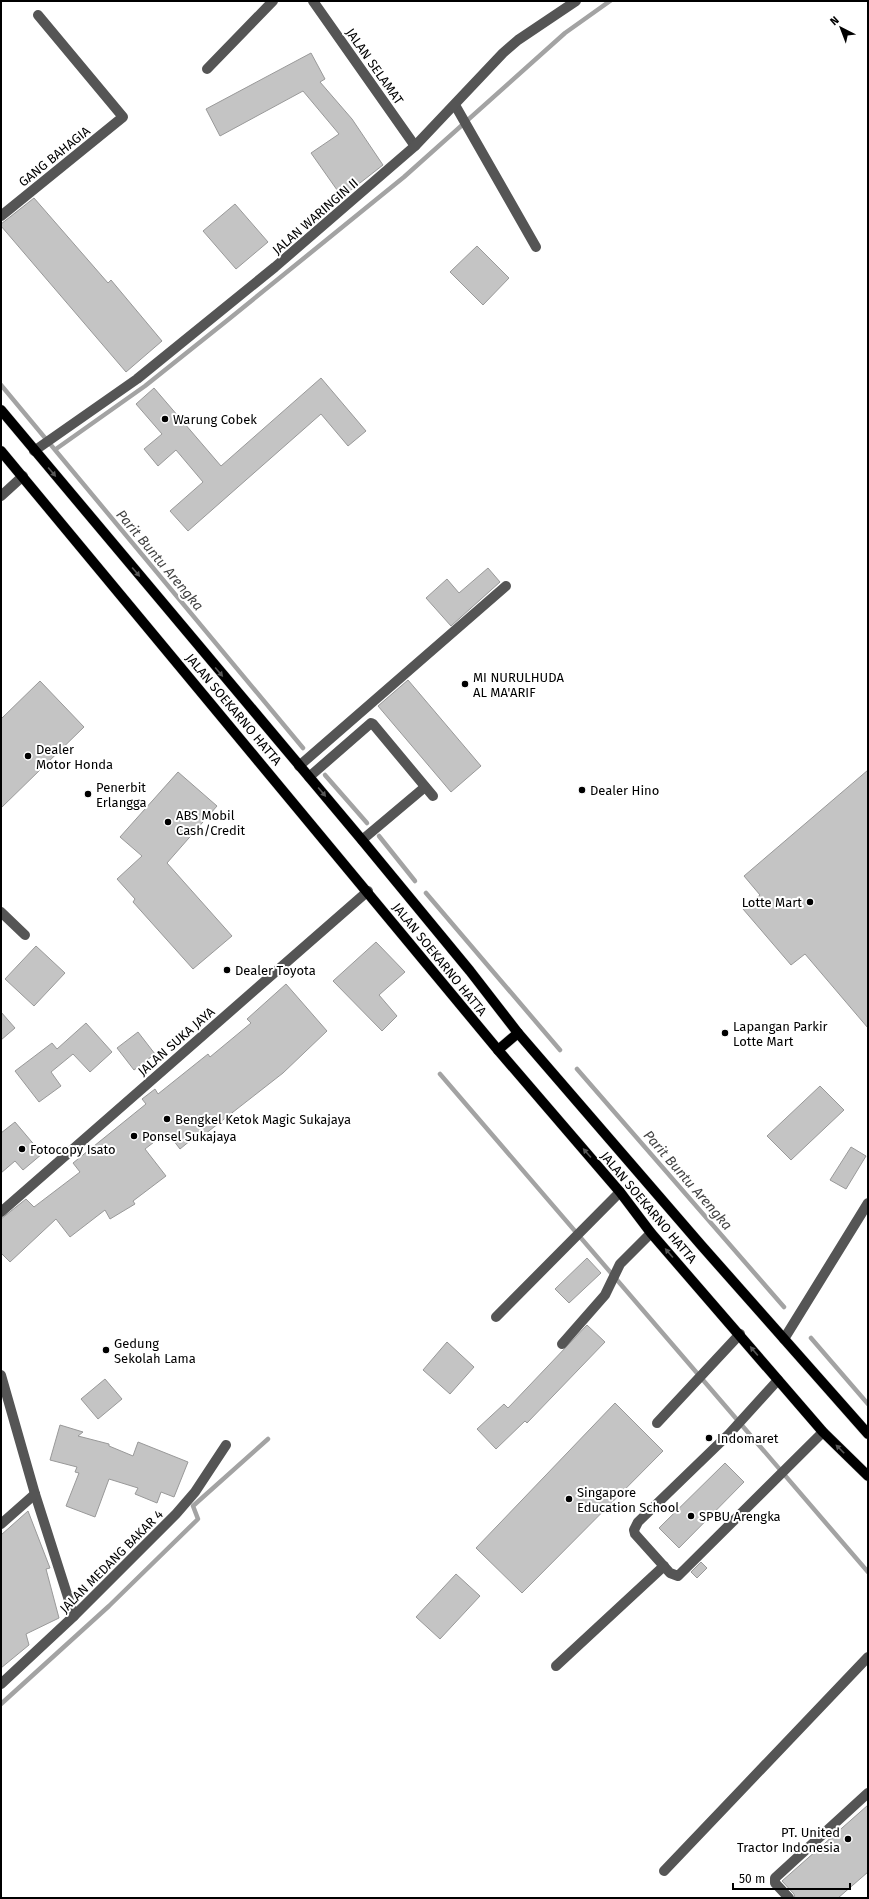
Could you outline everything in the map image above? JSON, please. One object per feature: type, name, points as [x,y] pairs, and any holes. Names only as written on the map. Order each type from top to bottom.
[{"type":"main road","name":"JALAN SOEKARNO HATTA","points":[[1,410],[37,449],[362,840],[470,971],[518,1033],[868,1434]]},
{"type":"main road","name":"JALAN SOEKARNO HATTA","points":[[1,450],[368,891],[498,1050],[620,1192],[652,1233],[823,1432],[868,1476]]},
{"type":"main road","points":[[498,1050],[518,1033]]},
{"type":"street","points":[[207,69],[273,1]]},
{"type":"street","name":"JALAN SELAMAT","points":[[313,1],[415,146]]},
{"type":"street","name":"JALAN WARINGIN II","points":[[37,449],[137,379],[275,267],[415,146],[503,53],[518,40],[576,1]]},
{"type":"street","name":"GANG BAHAGIA","points":[[1,216],[123,117],[38,15]]},
{"type":"street","points":[[455,105],[467,129],[536,247]]},
{"type":"street","points":[[1,496],[23,476]]},
{"type":"street","points":[[299,766],[506,586]]},
{"type":"street","points":[[309,777],[370,723],[373,724],[433,796]]},
{"type":"street","points":[[362,840],[425,787]]},
{"type":"street","name":"JALAN SUKA JAYA","points":[[1,1212],[368,891]]},
{"type":"street","points":[[1,912],[25,935]]},
{"type":"street","points":[[496,1317],[620,1192]]},
{"type":"street","points":[[784,1339],[868,1203]]},
{"type":"street","points":[[562,1344],[605,1295],[620,1264],[652,1233]]},
{"type":"street","points":[[657,1423],[740,1334]]},
{"type":"street","points":[[1,1377],[35,1494],[74,1616]]},
{"type":"street","points":[[778,1380],[729,1434],[636,1527],[635,1534],[674,1575],[678,1576],[682,1574],[823,1432]]},
{"type":"street","name":"JALAN MEDANG BAKAR 4","points":[[1,1684],[74,1616],[176,1514],[195,1492],[226,1445]]},
{"type":"street","points":[[1,1524],[35,1494]]},
{"type":"street","points":[[556,1666],[664,1566]]},
{"type":"street","points":[[664,1871],[868,1657]]},
{"type":"street","points":[[789,1898],[775,1883],[775,1878],[868,1794]]},
{"type":"building","points":[[311,53],[325,79],[320,82],[352,119],[383,165],[342,197],[311,153],[339,134],[303,91],[220,136],[206,109]]},
{"type":"building","points":[[34,198],[108,283],[111,280],[162,341],[126,372],[1,226],[1,224]]},
{"type":"building","points":[[235,204],[268,242],[236,269],[203,231]]},
{"type":"building","points":[[477,246],[509,278],[483,305],[450,272]]},
{"type":"building","points":[[321,378],[366,431],[348,446],[321,414],[188,531],[170,511],[203,482],[176,450],[158,466],[144,449],[162,434],[136,404],[154,388],[221,466]]},
{"type":"building","points":[[488,568],[500,582],[451,626],[426,598],[447,579],[459,593]]},
{"type":"building","points":[[408,680],[481,766],[451,792],[378,706]]},
{"type":"building","name":"Dealer Motor Honda","points":[[40,681],[84,727],[1,808],[1,719]]},
{"type":"building","name":"Lotte Mart","points":[[868,770],[868,1028],[805,954],[791,965],[743,909],[760,895],[744,876]]},
{"type":"building","points":[[178,772],[217,806],[167,863],[232,936],[193,969],[133,902],[135,899],[117,879],[142,856],[120,837]]},
{"type":"building","points":[[376,942],[405,972],[379,995],[397,1016],[382,1031],[333,981]]},
{"type":"building","points":[[36,946],[65,973],[34,1006],[5,979]]},
{"type":"building","points":[[286,984],[327,1031],[283,1073],[205,1134],[202,1131],[180,1149],[167,1132],[145,1149],[166,1176],[133,1201],[135,1204],[110,1219],[105,1210],[70,1237],[56,1219],[10,1262],[1,1253],[1,1219],[26,1199],[34,1207],[80,1172],[73,1163],[146,1104],[142,1099],[155,1089],[158,1094],[208,1054],[210,1057],[251,1023],[247,1019]]},
{"type":"building","points":[[1,1012],[15,1028],[1,1040]]},
{"type":"building","points":[[86,1023],[112,1052],[90,1072],[73,1054],[51,1072],[61,1086],[39,1102],[15,1071],[52,1043],[57,1049]]},
{"type":"building","points":[[138,1032],[155,1054],[134,1070],[117,1048]]},
{"type":"building","points":[[820,1086],[844,1110],[791,1160],[767,1136]]},
{"type":"building","name":"Fotocopy Isato","points":[[15,1122],[42,1154],[23,1170],[15,1161],[1,1173],[1,1133]]},
{"type":"building","points":[[851,1147],[866,1156],[846,1189],[830,1180]]},
{"type":"building","points":[[587,1258],[601,1273],[569,1303],[555,1289]]},
{"type":"building","points":[[587,1325],[605,1342],[527,1423],[525,1421],[496,1449],[477,1429],[504,1404],[508,1408]]},
{"type":"building","points":[[447,1342],[474,1367],[450,1394],[423,1370]]},
{"type":"building","points":[[105,1379],[122,1399],[98,1419],[81,1399]]},
{"type":"building","name":"Singapore Education School","points":[[615,1403],[663,1451],[522,1593],[476,1548]]},
{"type":"building","points":[[60,1425],[83,1432],[78,1436],[109,1444],[109,1446],[133,1456],[138,1442],[188,1462],[174,1497],[161,1492],[157,1503],[135,1494],[138,1488],[109,1479],[95,1517],[66,1506],[79,1473],[75,1472],[77,1467],[50,1460]]},
{"type":"building","points":[[725,1463],[744,1482],[679,1548],[659,1528]]},
{"type":"building","points":[[28,1511],[50,1568],[46,1569],[59,1618],[26,1634],[29,1645],[1,1668],[1,1535]]},
{"type":"building","points":[[701,1562],[707,1568],[697,1578],[691,1572]]},
{"type":"building","points":[[456,1574],[480,1596],[440,1639],[416,1617]]},
{"type":"building","name":"PT. United Tractor Indonesia","points":[[868,1805],[868,1872],[838,1898],[795,1898],[794,1894],[782,1881]]},
{"type":"waterway","points":[[56,449],[145,386],[229,319],[404,177],[565,33],[610,1]]},
{"type":"waterway","name":"Parit Buntu Arengka","points":[[1,385],[303,748]]},
{"type":"waterway","name":"Parit Buntu Arengka","points":[[325,775],[367,823]]},
{"type":"waterway","name":"Parit Buntu Arengka","points":[[379,836],[415,881]]},
{"type":"waterway","name":"Parit Buntu Arengka","points":[[426,893],[560,1050]]},
{"type":"waterway","name":"Parit Buntu Arengka","points":[[577,1069],[784,1307]]},
{"type":"waterway","points":[[440,1074],[868,1572]]},
{"type":"waterway","name":"Parit Buntu Arengka","points":[[811,1338],[868,1404]]},
{"type":"waterway","points":[[1,1704],[109,1606],[198,1519],[193,1506],[268,1439]]},
{"type":"place","name":"Warung Cobek","points":[[165,419]]},
{"type":"place","name":"MI NURULHUDA AL MA'ARIF","points":[[465,684]]},
{"type":"place","name":"Dealer Motor Honda","points":[[28,756]]},
{"type":"place","name":"Dealer Hino","points":[[582,790]]},
{"type":"place","name":"Penerbit Erlangga","points":[[88,794]]},
{"type":"place","name":"ABS Mobil Cash/Credit","points":[[168,822]]},
{"type":"place","name":"Lotte Mart","points":[[810,902]]},
{"type":"place","name":"Dealer Toyota","points":[[227,970]]},
{"type":"place","name":"Lapangan Parkir Lotte Mart","points":[[725,1033]]},
{"type":"place","name":"Bengkel Ketok Magic Sukajaya","points":[[167,1119]]},
{"type":"place","name":"Ponsel Sukajaya","points":[[134,1136]]},
{"type":"place","name":"Fotocopy Isato","points":[[22,1149]]},
{"type":"place","name":"Gedung Sekolah Lama","points":[[106,1350]]},
{"type":"place","name":"Indomaret","points":[[709,1438]]},
{"type":"place","name":"Singapore Education School","points":[[569,1499]]},
{"type":"place","name":"SPBU Arengka","points":[[691,1516]]},
{"type":"place","name":"PT. United Tractor Indonesia","points":[[848,1839]]}]
